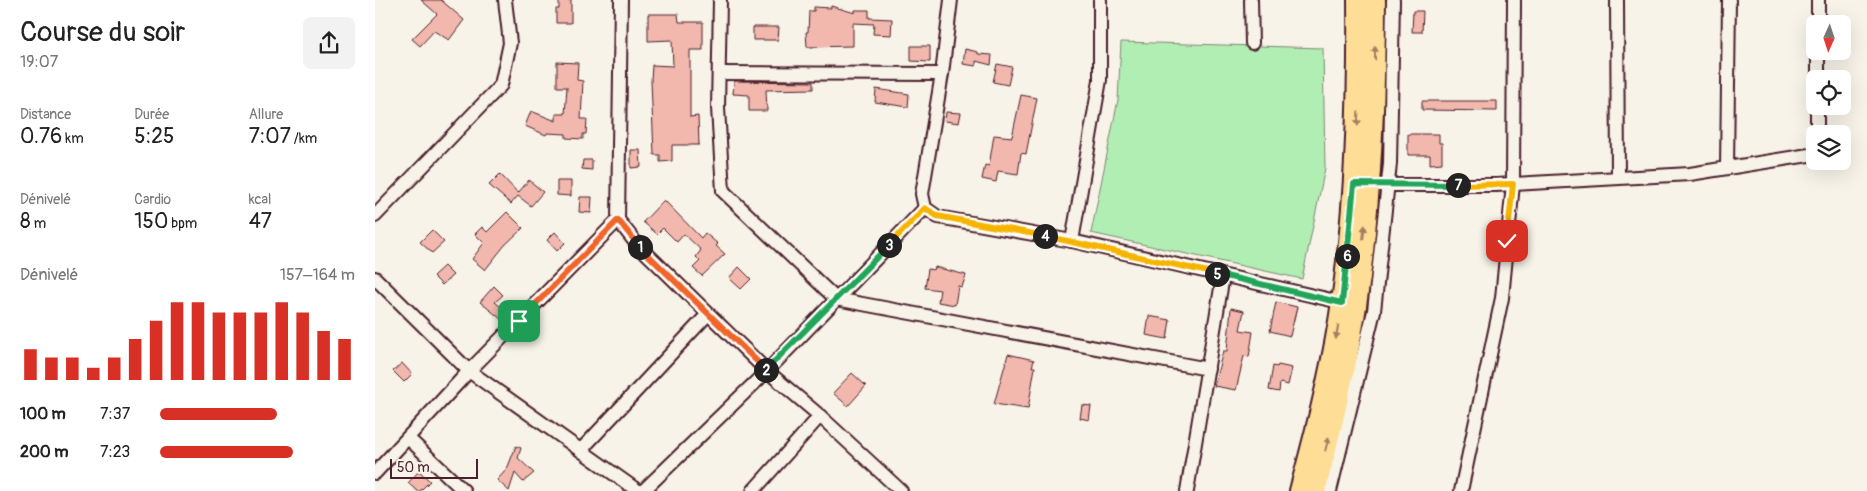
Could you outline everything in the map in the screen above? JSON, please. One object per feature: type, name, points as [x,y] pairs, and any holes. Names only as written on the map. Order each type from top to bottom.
[{"type":"main road","points":[[1315,491],[1332,424],[1349,305],[1371,185],[1367,90],[1358,0]]},
{"type":"main road","points":[[1367,90],[1375,0]]},
{"type":"main road","points":[[1300,491],[1349,305]]},
{"type":"street","points":[[375,216],[501,85],[510,43],[505,0]]},
{"type":"street","points":[[621,0],[618,220],[636,243],[708,314],[901,491]]},
{"type":"street","points":[[720,0],[718,108],[723,192],[836,299],[1207,369]]},
{"type":"street","points":[[951,0],[942,74],[922,194],[925,208],[937,216],[1072,241],[1349,305]]},
{"type":"street","points":[[1072,241],[1100,80],[1100,0]]},
{"type":"street","points":[[1251,0],[1252,43]]},
{"type":"street","points":[[1330,491],[1374,311],[1371,185],[1393,0]]},
{"type":"street","points":[[1461,491],[1502,298],[1513,184],[1513,0]]},
{"type":"street","points":[[1617,0],[1618,178]]},
{"type":"street","points":[[1727,168],[1729,0]]},
{"type":"street","points":[[1818,0],[1818,15]]},
{"type":"street","points":[[719,73],[942,74]]},
{"type":"street","points":[[1371,185],[1513,184],[1691,174],[1806,155]]},
{"type":"street","points":[[643,491],[767,370],[925,208]]},
{"type":"street","points":[[375,473],[469,371],[618,220]]},
{"type":"street","points":[[1187,491],[1223,276]]},
{"type":"street","points":[[375,278],[469,371],[638,491]]},
{"type":"street","points":[[581,450],[708,314]]},
{"type":"street","points":[[753,491],[820,416]]},
{"type":"street","points":[[408,438],[464,491]]},
{"type":"green space","points":[[1121,42],[1323,48],[1325,168],[1302,279],[1091,233],[1118,100]]},
{"type":"building","points":[[421,0],[441,0],[464,20],[449,40],[434,31],[420,46],[412,39],[437,14]]},
{"type":"building","points":[[559,0],[571,0],[571,23],[556,23],[556,9],[559,9]]},
{"type":"building","points":[[831,6],[855,13],[855,10],[869,10],[869,18],[892,19],[891,35],[873,34],[874,24],[853,23],[853,46],[807,47],[806,32],[808,32],[809,11],[814,11],[814,7],[831,8]]},
{"type":"building","points":[[1413,11],[1423,11],[1422,32],[1412,32]]},
{"type":"building","points":[[648,14],[678,14],[679,22],[703,22],[703,50],[690,50],[690,117],[698,116],[699,145],[672,145],[672,161],[660,162],[660,155],[654,155],[651,81],[652,65],[673,66],[672,40],[648,41]]},
{"type":"building","points":[[753,27],[779,27],[778,40],[753,40]]},
{"type":"building","points":[[911,46],[930,46],[930,62],[911,61]]},
{"type":"building","points":[[965,49],[978,52],[978,54],[992,55],[991,65],[976,61],[976,66],[963,64]]},
{"type":"building","points":[[557,62],[578,63],[577,80],[583,81],[581,119],[587,119],[586,134],[583,134],[583,139],[566,138],[566,134],[547,133],[546,135],[525,126],[531,111],[556,121],[556,114],[565,114],[567,87],[557,87]]},
{"type":"building","points":[[997,64],[1012,67],[1008,85],[993,82]]},
{"type":"building","points":[[734,81],[813,82],[813,89],[766,90],[767,111],[749,111],[749,95],[733,94]]},
{"type":"building","points":[[876,89],[909,94],[908,107],[875,102]]},
{"type":"building","points":[[1021,95],[1037,98],[1026,154],[1021,153],[1018,174],[998,171],[996,182],[982,179],[985,165],[989,166],[994,135],[1012,137]]},
{"type":"building","points":[[1422,101],[1497,101],[1497,111],[1422,110]]},
{"type":"building","points":[[946,112],[961,113],[959,123],[945,121]]},
{"type":"building","points":[[1408,134],[1439,134],[1439,143],[1442,143],[1442,163],[1430,164],[1430,155],[1408,155]]},
{"type":"building","points":[[631,150],[640,150],[641,167],[631,168]]},
{"type":"building","points":[[583,160],[592,160],[592,170],[582,169]]},
{"type":"building","points":[[500,174],[518,193],[529,180],[543,192],[531,206],[518,196],[511,204],[489,185]]},
{"type":"building","points":[[557,181],[571,181],[571,196],[557,195]]},
{"type":"building","points":[[580,197],[592,197],[591,213],[579,212]]},
{"type":"building","points":[[664,200],[701,238],[705,233],[718,244],[716,246],[725,254],[702,276],[693,268],[700,261],[696,257],[701,250],[684,234],[677,242],[663,228],[657,234],[643,222]]},
{"type":"building","points":[[507,212],[523,228],[505,245],[485,270],[472,259],[484,243],[475,234],[482,227],[487,232]]},
{"type":"building","points":[[432,230],[444,242],[432,253],[420,242]]},
{"type":"building","points":[[555,232],[565,243],[557,251],[547,240]]},
{"type":"building","points":[[444,266],[453,275],[442,285],[433,276]]},
{"type":"building","points":[[739,267],[751,279],[741,289],[729,278]]},
{"type":"building","points":[[935,267],[966,275],[962,287],[958,286],[955,305],[938,302],[940,290],[925,288],[928,269],[934,270]]},
{"type":"building","points":[[494,286],[503,295],[495,302],[507,312],[501,319],[480,302]]},
{"type":"building","points":[[1276,302],[1297,307],[1290,336],[1270,331]]},
{"type":"building","points":[[1231,308],[1244,311],[1240,330],[1253,332],[1249,357],[1244,356],[1236,390],[1214,386],[1223,351],[1227,351]]},
{"type":"building","points":[[1149,316],[1170,320],[1167,339],[1146,335]]},
{"type":"building","points":[[1008,354],[1034,360],[1032,367],[1035,367],[1028,409],[994,404]]},
{"type":"building","points":[[402,363],[412,374],[404,382],[393,371]]},
{"type":"building","points":[[1278,365],[1292,368],[1288,385],[1280,383],[1279,392],[1269,390],[1273,366],[1277,367]]},
{"type":"building","points":[[852,373],[866,386],[848,406],[833,393]]},
{"type":"building","points":[[1082,405],[1091,406],[1089,420],[1080,418]]},
{"type":"building","points":[[516,446],[521,448],[518,458],[534,473],[523,482],[515,473],[509,491],[497,480],[507,469]]},
{"type":"building","points":[[419,471],[430,481],[420,491],[417,491],[408,483]]},
{"type":"route","points":[[519,321],[618,220],[636,243],[767,370],[925,208],[937,216],[1072,241],[1342,303],[1354,184],[1369,186],[1513,184],[1507,241]]}]
